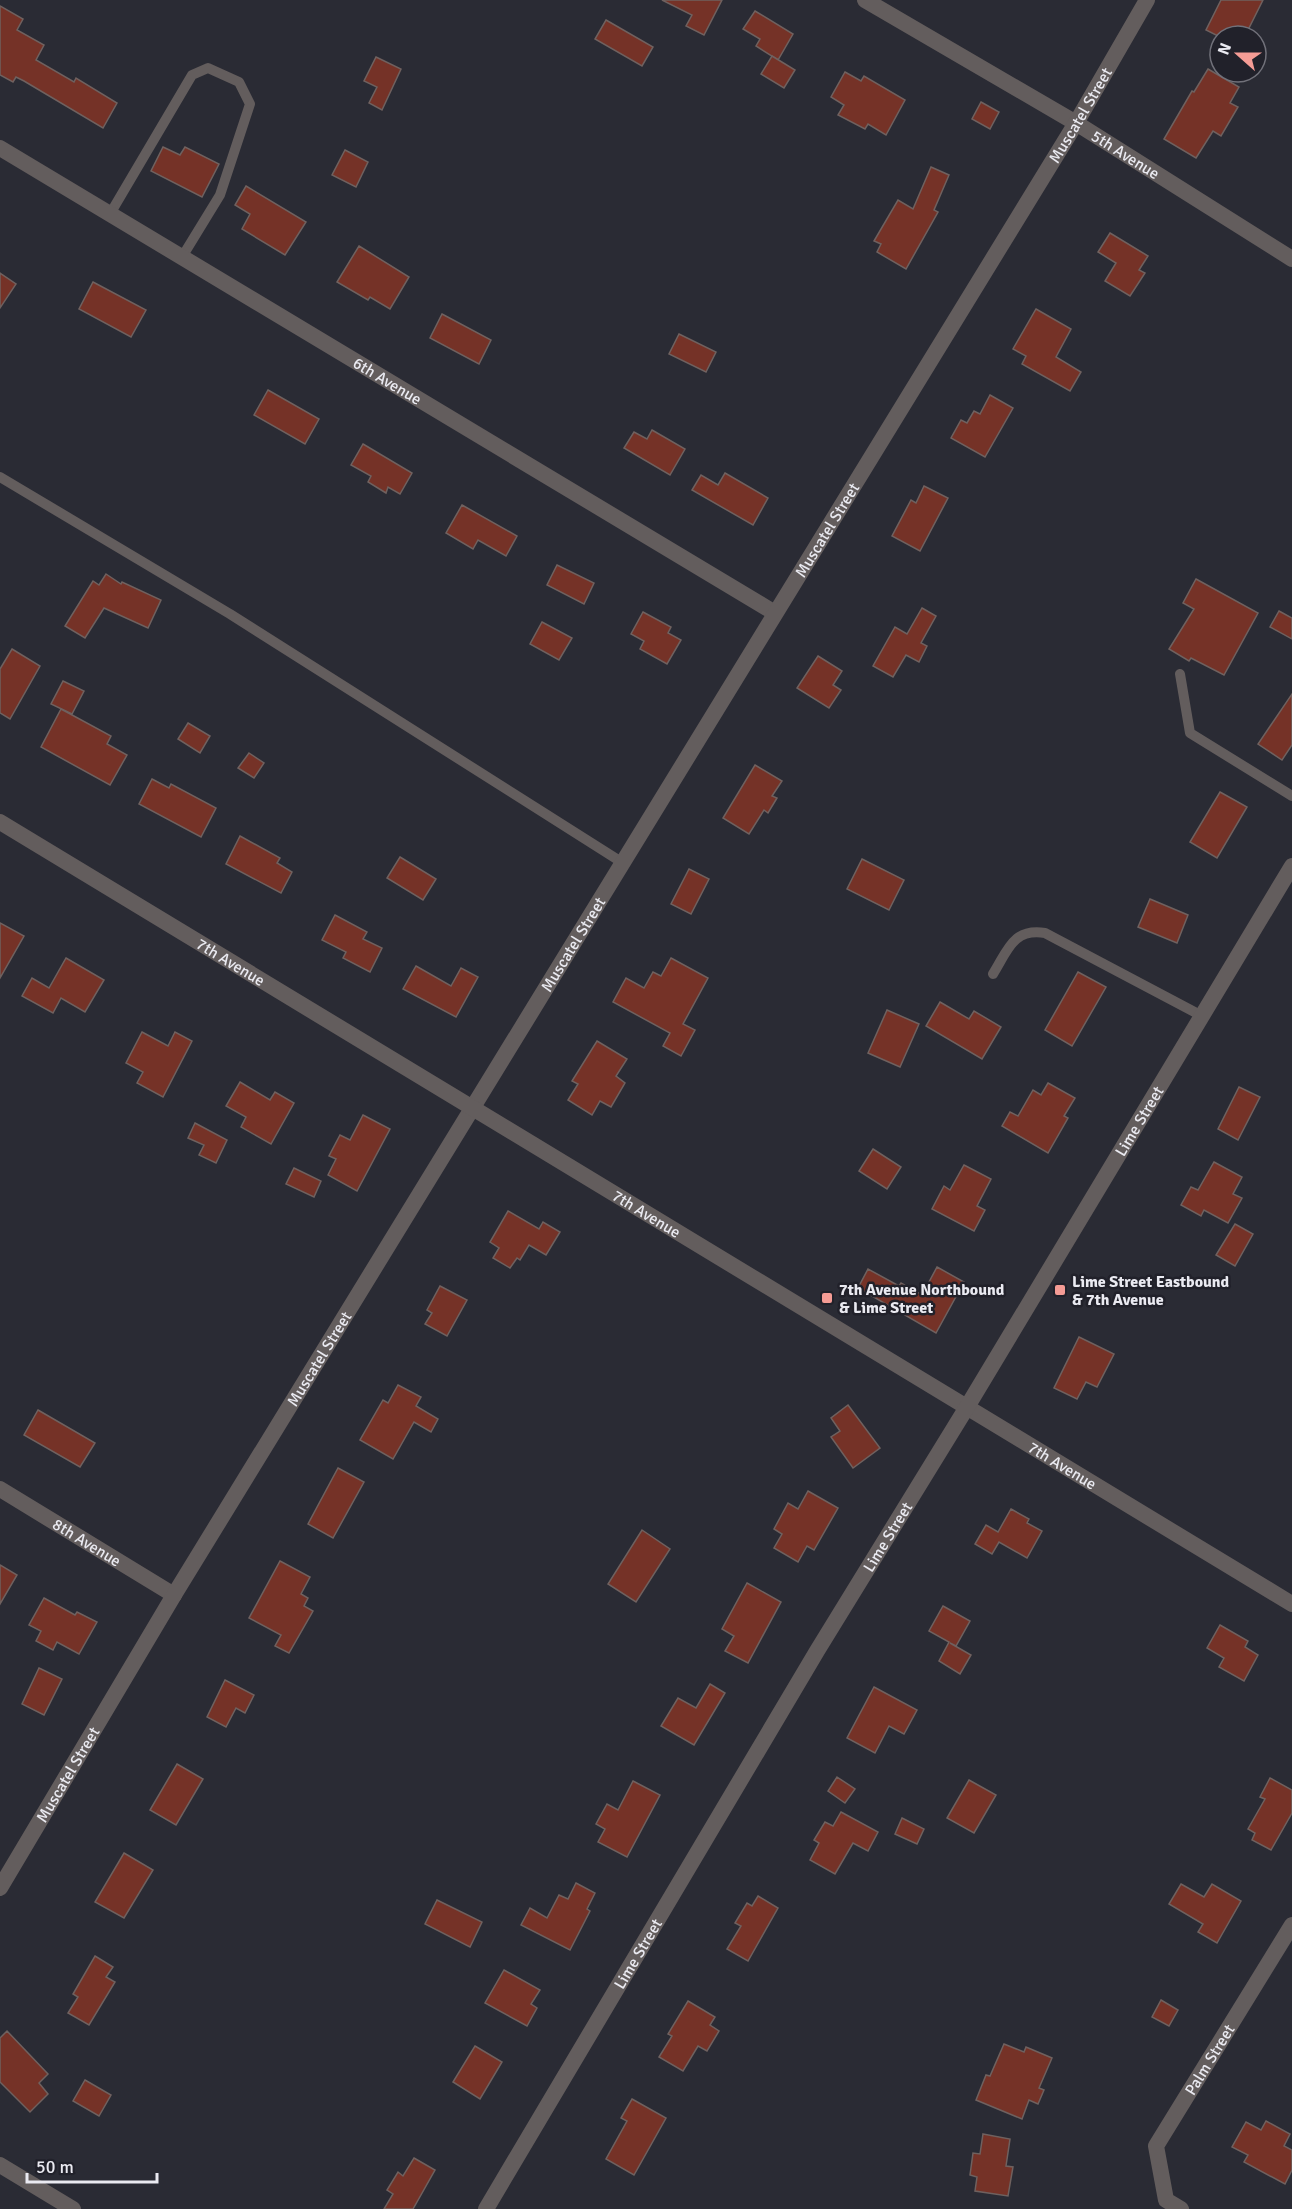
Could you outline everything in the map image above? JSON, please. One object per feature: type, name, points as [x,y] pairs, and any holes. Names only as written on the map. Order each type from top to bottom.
[{"type":"street","name":"5th Avenue","points":[[865,0],[1076,123],[1292,259]]},
{"type":"street","name":"Muscatel Street","points":[[0,1888],[174,1595],[1076,123],[1147,0]]},
{"type":"street","name":"6th Avenue","points":[[0,148],[775,613]]},
{"type":"street","name":"7th Avenue","points":[[0,822],[1292,1605]]},
{"type":"street","name":"Lime Street","points":[[486,2209],[817,1651],[967,1407],[1292,866]]},
{"type":"street","name":"8th Avenue","points":[[0,1489],[174,1595]]},
{"type":"street","name":"Palm Street","points":[[1181,2209],[1166,2200],[1156,2146],[1292,1926]]},
{"type":"street","points":[[0,2165],[74,2209]]},
{"type":"lane","points":[[110,214],[192,75],[208,68],[239,82],[250,104],[220,195],[182,257]]},
{"type":"lane","points":[[0,477],[240,620],[623,863]]},
{"type":"lane","points":[[1180,674],[1190,733],[1292,796]]},
{"type":"lane","points":[[993,974],[1020,935],[1032,931],[1045,933],[1202,1016]]},
{"type":"building","points":[[662,0],[722,0],[704,35],[686,26],[692,15]]},
{"type":"building","points":[[1221,0],[1263,0],[1251,24],[1209,24]]},
{"type":"building","points":[[0,6],[23,19],[17,30],[44,45],[36,60],[74,82],[76,78],[117,103],[103,128],[24,81],[16,77],[13,82],[0,75]]},
{"type":"building","points":[[755,11],[793,34],[778,60],[756,46],[760,39],[743,29]]},
{"type":"building","points":[[606,20],[653,47],[642,66],[595,39]]},
{"type":"building","points":[[772,56],[795,70],[784,88],[761,74]]},
{"type":"building","points":[[376,57],[401,69],[382,110],[369,103],[377,87],[364,81]]},
{"type":"building","points":[[1208,69],[1208,84],[1234,84],[1239,87],[1230,103],[1238,107],[1221,136],[1213,131],[1196,158],[1164,139],[1192,91],[1194,92]]},
{"type":"building","points":[[845,72],[861,81],[864,76],[905,100],[886,135],[868,124],[865,129],[838,115],[844,105],[831,97]]},
{"type":"building","points":[[981,102],[999,112],[990,129],[972,119]]},
{"type":"building","points":[[163,147],[180,155],[185,147],[219,164],[202,197],[151,171]]},
{"type":"building","points":[[345,150],[368,162],[356,187],[332,175]]},
{"type":"building","points":[[931,167],[949,175],[934,210],[938,212],[906,269],[877,252],[881,244],[874,241],[898,200],[913,209]]},
{"type":"building","points":[[246,186],[306,222],[285,255],[242,229],[250,214],[235,205]]},
{"type":"building","points":[[1110,233],[1148,256],[1139,270],[1145,273],[1130,296],[1105,281],[1116,263],[1098,252]]},
{"type":"building","points":[[359,246],[409,277],[390,309],[370,297],[368,300],[337,282]]},
{"type":"building","points":[[0,273],[16,284],[0,308]]},
{"type":"building","points":[[93,282],[146,310],[131,337],[79,309]]},
{"type":"building","points":[[1036,309],[1071,329],[1056,357],[1081,372],[1070,391],[1022,364],[1026,356],[1013,349]]},
{"type":"building","points":[[442,314],[491,340],[479,364],[430,338]]},
{"type":"building","points":[[679,334],[716,352],[706,372],[669,354]]},
{"type":"building","points":[[268,390],[319,419],[305,444],[254,415]]},
{"type":"building","points":[[990,395],[1013,408],[985,457],[951,438],[961,420],[967,423],[974,411],[980,414]]},
{"type":"building","points":[[652,430],[685,449],[670,475],[624,448],[634,432],[647,439]]},
{"type":"building","points":[[363,444],[412,473],[400,494],[388,487],[386,493],[368,482],[371,476],[351,465]]},
{"type":"building","points":[[725,473],[768,498],[753,525],[692,490],[701,475],[718,485]]},
{"type":"building","points":[[924,486],[948,498],[920,551],[892,536],[911,500],[916,503]]},
{"type":"building","points":[[462,505],[517,536],[506,556],[478,540],[473,549],[446,533]]},
{"type":"building","points":[[557,565],[594,583],[584,604],[547,585]]},
{"type":"building","points":[[106,574],[121,584],[122,582],[161,600],[148,628],[104,608],[85,638],[65,626],[93,581],[99,585]]},
{"type":"building","points":[[1196,579],[1258,613],[1224,675],[1191,658],[1189,661],[1169,649],[1194,609],[1183,603]]},
{"type":"building","points":[[922,608],[936,616],[921,643],[927,646],[919,662],[906,655],[893,677],[873,666],[895,627],[907,634]]},
{"type":"building","points":[[1279,611],[1292,618],[1292,639],[1270,627]]},
{"type":"building","points":[[643,612],[671,627],[668,633],[681,640],[667,664],[640,649],[644,641],[631,634]]},
{"type":"building","points":[[542,622],[572,638],[559,660],[530,644]]},
{"type":"building","points":[[12,649],[40,666],[10,719],[0,713],[0,669]]},
{"type":"building","points":[[818,656],[842,671],[833,685],[841,690],[829,708],[797,688]]},
{"type":"building","points":[[63,681],[84,691],[72,714],[51,704]]},
{"type":"building","points":[[1292,694],[1292,745],[1282,760],[1258,744]]},
{"type":"building","points":[[61,709],[111,736],[107,744],[127,755],[110,785],[41,747]]},
{"type":"building","points":[[188,723],[210,736],[200,753],[178,739]]},
{"type":"building","points":[[249,753],[264,763],[254,778],[238,768]]},
{"type":"building","points":[[755,765],[782,781],[772,796],[777,798],[768,813],[764,810],[749,834],[723,818]]},
{"type":"building","points":[[152,779],[169,788],[171,784],[216,808],[201,837],[139,804]]},
{"type":"building","points":[[1220,792],[1247,807],[1217,858],[1190,842]]},
{"type":"building","points":[[240,836],[280,858],[277,863],[292,872],[281,893],[226,864]]},
{"type":"building","points":[[400,857],[436,879],[423,900],[387,878]]},
{"type":"building","points":[[862,859],[904,880],[889,910],[847,889]]},
{"type":"building","points":[[689,869],[709,879],[691,914],[671,904]]},
{"type":"building","points":[[1150,899],[1188,915],[1177,943],[1138,927]]},
{"type":"building","points":[[335,915],[367,932],[363,939],[382,948],[370,972],[343,958],[346,952],[322,940]]},
{"type":"building","points":[[0,923],[24,936],[0,978]]},
{"type":"building","points":[[66,958],[104,980],[85,1012],[61,998],[53,1013],[22,996],[32,978],[49,988]]},
{"type":"building","points":[[671,958],[708,978],[683,1024],[695,1030],[681,1056],[663,1046],[670,1033],[613,1002],[626,978],[644,988],[653,972],[661,976]]},
{"type":"building","points":[[416,966],[451,986],[461,968],[478,977],[456,1017],[403,989]]},
{"type":"building","points":[[1078,972],[1106,987],[1072,1046],[1045,1030]]},
{"type":"building","points":[[940,1002],[969,1019],[974,1011],[1001,1027],[982,1059],[926,1026]]},
{"type":"building","points":[[887,1010],[919,1024],[900,1067],[868,1053]]},
{"type":"building","points":[[142,1032],[168,1046],[175,1032],[192,1041],[163,1097],[137,1083],[143,1072],[126,1063]]},
{"type":"building","points":[[597,1041],[627,1059],[616,1076],[625,1083],[611,1107],[600,1101],[592,1115],[568,1100],[578,1084],[572,1081]]},
{"type":"building","points":[[240,1082],[270,1100],[275,1092],[294,1103],[271,1144],[241,1127],[246,1117],[226,1106]]},
{"type":"building","points":[[1048,1083],[1075,1098],[1064,1116],[1068,1118],[1048,1153],[1002,1126],[1010,1112],[1018,1116],[1033,1090],[1041,1095]]},
{"type":"building","points":[[1239,1087],[1260,1097],[1238,1140],[1218,1129]]},
{"type":"building","points":[[363,1115],[390,1129],[357,1191],[328,1175],[336,1159],[329,1156],[340,1135],[350,1140]]},
{"type":"building","points":[[195,1123],[227,1140],[216,1163],[199,1155],[204,1145],[188,1138]]},
{"type":"building","points":[[873,1149],[901,1167],[887,1189],[859,1171]]},
{"type":"building","points":[[1214,1162],[1242,1177],[1233,1194],[1242,1198],[1228,1223],[1204,1210],[1201,1216],[1181,1205],[1191,1187],[1198,1190]]},
{"type":"building","points":[[964,1165],[991,1179],[977,1206],[985,1210],[974,1231],[932,1209],[944,1186],[950,1190]]},
{"type":"building","points":[[294,1168],[321,1181],[314,1197],[286,1184]]},
{"type":"building","points":[[508,1211],[539,1229],[543,1222],[560,1232],[546,1255],[529,1245],[520,1260],[517,1258],[510,1268],[493,1258],[499,1248],[490,1242]]},
{"type":"building","points":[[1235,1224],[1253,1234],[1235,1266],[1216,1255]]},
{"type":"building","points":[[937,1267],[964,1282],[936,1333],[858,1288],[868,1269],[899,1286],[901,1283],[922,1295]]},
{"type":"building","points":[[440,1286],[467,1300],[447,1336],[425,1324],[432,1313],[427,1310]]},
{"type":"building","points":[[1079,1337],[1114,1354],[1097,1387],[1086,1382],[1077,1399],[1054,1388]]},
{"type":"building","points":[[398,1385],[421,1397],[416,1406],[438,1419],[431,1432],[414,1422],[393,1459],[360,1440],[383,1400],[388,1403]]},
{"type":"building","points":[[848,1405],[880,1448],[853,1468],[831,1437],[840,1431],[831,1418]]},
{"type":"building","points":[[38,1410],[95,1443],[80,1467],[24,1435]]},
{"type":"building","points":[[338,1468],[364,1482],[333,1538],[308,1524]]},
{"type":"building","points":[[808,1491],[838,1508],[814,1550],[807,1546],[798,1562],[774,1548],[782,1534],[774,1529],[788,1503],[798,1509]]},
{"type":"building","points":[[1011,1509],[1029,1519],[1027,1523],[1042,1531],[1027,1558],[999,1542],[992,1554],[975,1544],[986,1525],[998,1532]]},
{"type":"building","points":[[642,1530],[670,1549],[636,1602],[608,1584]]},
{"type":"building","points":[[280,1561],[310,1577],[301,1594],[308,1598],[304,1606],[313,1611],[289,1653],[275,1646],[281,1635],[249,1618]]},
{"type":"building","points":[[0,1565],[17,1575],[0,1604]]},
{"type":"building","points":[[747,1583],[781,1602],[748,1663],[725,1651],[734,1636],[722,1629]]},
{"type":"building","points":[[44,1598],[75,1615],[77,1612],[97,1622],[79,1654],[57,1642],[53,1650],[36,1641],[41,1631],[29,1625]]},
{"type":"building","points":[[943,1606],[970,1621],[956,1646],[950,1643],[971,1655],[960,1674],[939,1661],[949,1642],[929,1631]]},
{"type":"building","points":[[1220,1625],[1248,1641],[1245,1647],[1258,1655],[1244,1681],[1219,1667],[1224,1658],[1207,1648]]},
{"type":"building","points":[[39,1668],[62,1679],[44,1715],[22,1704]]},
{"type":"building","points":[[225,1680],[254,1695],[245,1713],[236,1708],[226,1727],[207,1717]]},
{"type":"building","points":[[710,1684],[725,1693],[694,1745],[661,1726],[678,1698],[696,1708]]},
{"type":"building","points":[[874,1687],[917,1710],[904,1734],[889,1726],[875,1753],[847,1738]]},
{"type":"building","points":[[177,1764],[203,1779],[176,1825],[150,1810]]},
{"type":"building","points":[[837,1777],[855,1789],[845,1803],[828,1791]]},
{"type":"building","points":[[1270,1778],[1292,1790],[1292,1813],[1271,1850],[1252,1840],[1255,1833],[1248,1829],[1265,1799],[1260,1797]]},
{"type":"building","points":[[969,1780],[996,1795],[974,1833],[947,1818]]},
{"type":"building","points":[[633,1781],[660,1795],[627,1857],[598,1842],[605,1829],[596,1824],[607,1804],[618,1810]]},
{"type":"building","points":[[841,1812],[878,1832],[868,1851],[853,1843],[835,1874],[810,1860],[819,1843],[814,1840],[825,1822],[833,1826]]},
{"type":"building","points":[[902,1818],[924,1829],[917,1844],[895,1834]]},
{"type":"building","points":[[124,1853],[153,1870],[124,1918],[95,1902]]},
{"type":"building","points":[[576,1883],[595,1893],[587,1909],[590,1911],[570,1950],[521,1925],[530,1908],[547,1918],[559,1895],[568,1899]]},
{"type":"building","points":[[1181,1884],[1204,1897],[1212,1884],[1241,1901],[1217,1943],[1198,1932],[1203,1924],[1169,1904]]},
{"type":"building","points":[[758,1896],[778,1908],[748,1961],[727,1949],[741,1926],[735,1923],[747,1903],[752,1906]]},
{"type":"building","points":[[437,1900],[482,1922],[470,1947],[425,1924]]},
{"type":"building","points":[[95,1956],[113,1967],[106,1977],[115,1982],[89,2025],[68,2013],[78,1997],[73,1994]]},
{"type":"building","points":[[504,1970],[540,1990],[531,2004],[537,2008],[527,2026],[485,2003]]},
{"type":"building","points":[[1161,2000],[1178,2010],[1169,2026],[1152,2017]]},
{"type":"building","points":[[688,2001],[715,2017],[710,2025],[719,2031],[707,2051],[698,2046],[683,2071],[659,2057],[672,2036],[668,2034]]},
{"type":"building","points":[[7,2031],[48,2074],[39,2083],[48,2094],[30,2112],[0,2082],[0,2038]]},
{"type":"building","points":[[1004,2044],[1024,2052],[1026,2047],[1052,2058],[1039,2088],[1044,2090],[1038,2104],[1029,2100],[1022,2119],[976,2100],[986,2075],[990,2076]]},
{"type":"building","points":[[475,2046],[502,2062],[480,2099],[453,2082]]},
{"type":"building","points":[[85,2080],[111,2095],[99,2116],[73,2101]]},
{"type":"building","points":[[632,2099],[666,2118],[634,2175],[606,2159],[627,2121],[621,2118]]},
{"type":"building","points":[[1266,2121],[1290,2134],[1284,2146],[1292,2150],[1292,2170],[1285,2184],[1244,2162],[1248,2155],[1232,2147],[1246,2122],[1261,2130]]},
{"type":"building","points":[[983,2134],[1010,2139],[1006,2166],[1013,2167],[1008,2196],[975,2191],[977,2177],[970,2175],[973,2153],[980,2154]]},
{"type":"building","points":[[414,2158],[435,2170],[413,2209],[384,2209],[393,2194],[387,2190],[398,2172],[403,2176]]},
{"type":"place","name":"Lime Street Eastbound & 7th Avenue","points":[[1060,1290]]},
{"type":"place","name":"7th Avenue Northbound & Lime Street","points":[[827,1298]]}]
